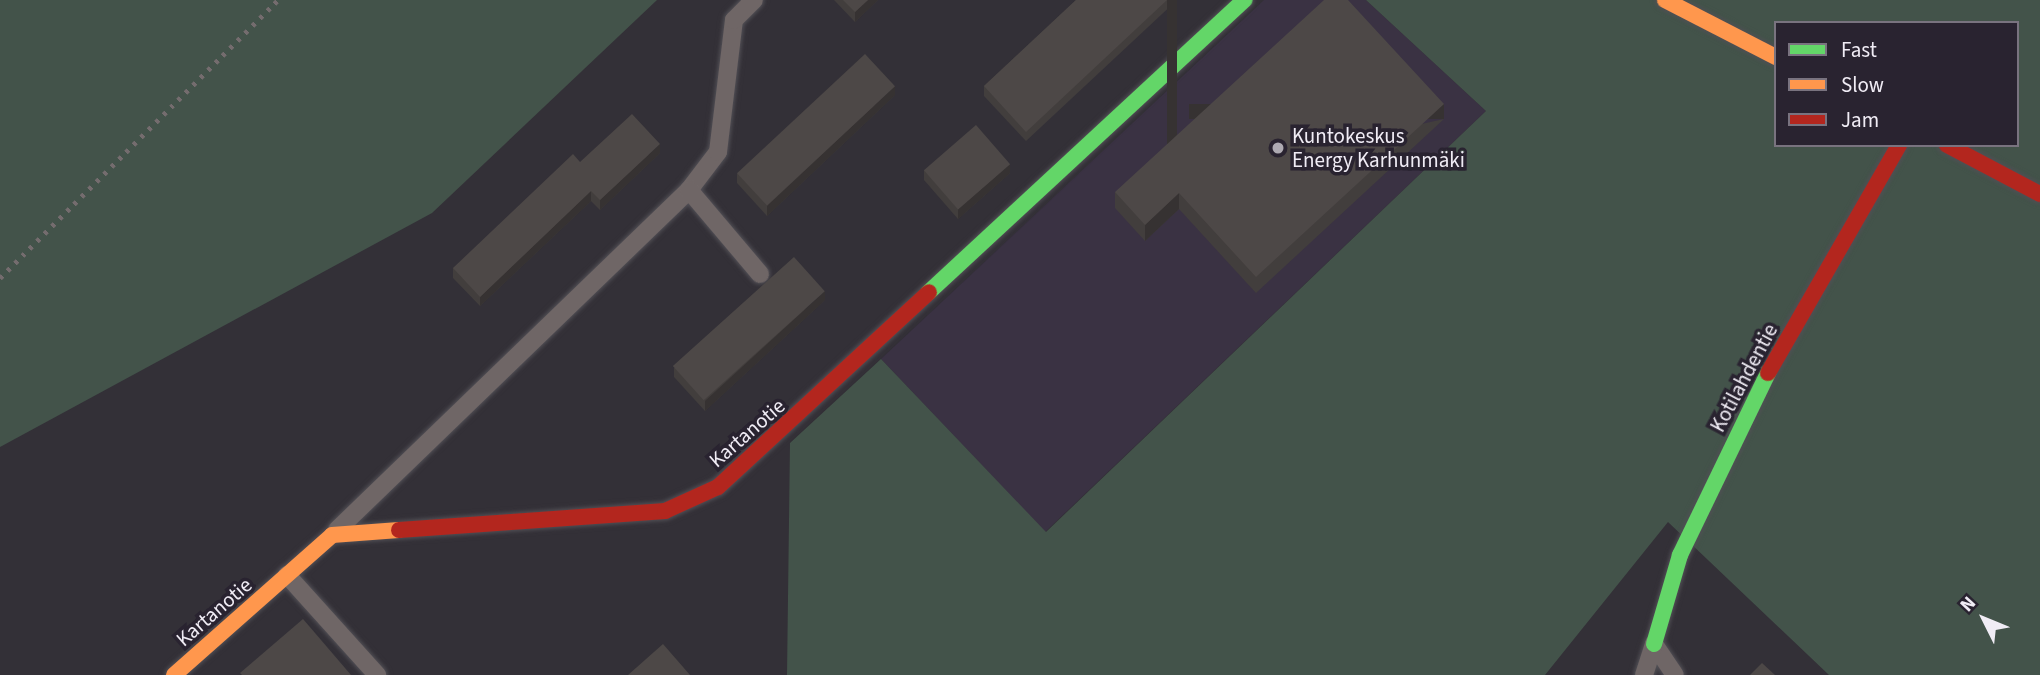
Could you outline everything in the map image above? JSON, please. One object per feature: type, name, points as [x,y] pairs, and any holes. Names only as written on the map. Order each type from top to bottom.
[{"type":"street","name":"Kartanotie","points":[[174,675],[332,534],[665,511],[718,486],[1244,0]]},
{"type":"street","points":[[1665,0],[1774,56]]},
{"type":"street","name":"Kotilahdentie","points":[[1654,644],[1680,555],[1758,391],[1898,147]]},
{"type":"street","points":[[1951,147],[2040,194]]},
{"type":"lane","points":[[332,534],[689,190],[718,152],[734,20],[754,0]]},
{"type":"lane","points":[[689,190],[760,274]]},
{"type":"lane","points":[[288,575],[377,675]]},
{"type":"lane","points":[[1644,675],[1654,644]]},
{"type":"lane","points":[[1654,644],[1675,675]]},
{"type":"shaded area","points":[[1264,0],[1366,0],[1486,111],[1045,532],[881,359]]},
{"type":"green space","points":[[0,0],[657,0],[432,213],[0,447]]},
{"type":"green space","points":[[1366,0],[2040,0],[2040,675],[1829,675],[1668,522],[1545,675],[787,675],[790,443],[881,359],[1046,532],[1486,111]]},
{"type":"building","points":[[843,0],[868,0],[855,12]]},
{"type":"building","points":[[1076,0],[1167,0],[1026,132],[984,86]]},
{"type":"building","points":[[1324,0],[1348,0],[1444,104],[1256,277],[1179,193],[1145,225],[1115,192]]},
{"type":"building","points":[[865,54],[895,86],[767,206],[737,173]]},
{"type":"building","points":[[632,114],[660,144],[600,200],[591,191],[480,297],[453,268],[573,154],[580,162]]},
{"type":"building","points":[[976,125],[1010,164],[958,210],[924,170]]},
{"type":"building","points":[[794,257],[825,291],[704,400],[673,366]]},
{"type":"building","points":[[303,619],[351,675],[240,673]]},
{"type":"building","points":[[663,644],[690,675],[628,675]]},
{"type":"building","points":[[1762,663],[1775,675],[1750,675]]},
{"type":"railway","points":[[0,278],[278,0]]},
{"type":"traffic: fast","points":[[929,292],[1244,0]]},
{"type":"traffic: fast","points":[[1654,644],[1680,555],[1768,373]]},
{"type":"traffic: slow","points":[[1665,0],[1774,56]]},
{"type":"traffic: slow","points":[[174,675],[332,535],[399,530]]},
{"type":"traffic: jam","points":[[1768,373],[1898,147]]},
{"type":"traffic: jam","points":[[1951,147],[2040,194]]},
{"type":"traffic: jam","points":[[399,530],[665,511],[718,487],[929,292]]},
{"type":"place","name":"Kuntokeskus Energy Karhunmäki","points":[[1278,148]]}]
